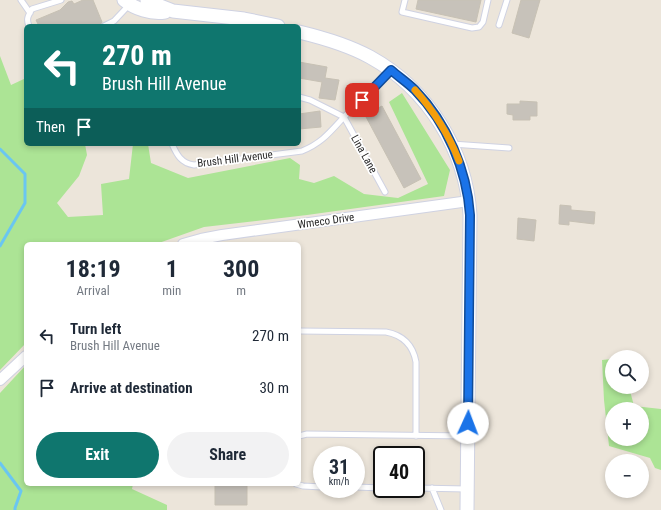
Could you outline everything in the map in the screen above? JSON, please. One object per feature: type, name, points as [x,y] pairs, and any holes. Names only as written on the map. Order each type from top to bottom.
[{"type":"street","points":[[147,0],[173,11]]},
{"type":"street","points":[[125,1],[145,10],[154,12],[173,11],[244,19],[268,24]]},
{"type":"street","points":[[301,33],[352,48],[391,70],[415,90],[436,116],[460,164],[469,201],[470,281],[467,510]]},
{"type":"street","name":"Wmeco Drive","points":[[190,242],[222,235],[469,201]]},
{"type":"street","points":[[0,380],[24,358]]},
{"type":"lane","points":[[21,0],[30,13]]},
{"type":"lane","points":[[28,24],[27,21],[32,9],[61,0]]},
{"type":"lane","points":[[404,0],[402,12],[472,28],[478,27],[483,22],[488,0]]},
{"type":"lane","points":[[499,25],[507,0]]},
{"type":"lane","points":[[108,24],[114,21],[125,1]]},
{"type":"lane","name":"Brush Hill Avenue","points":[[173,146],[180,159],[194,165],[302,151],[319,142],[391,70]]},
{"type":"lane","points":[[301,98],[310,100],[344,116]]},
{"type":"lane","name":"Lina Lane","points":[[344,116],[385,192]]},
{"type":"lane","points":[[451,144],[509,148]]},
{"type":"lane","points":[[301,331],[386,332],[397,335],[404,340],[411,348],[416,362],[416,436]]},
{"type":"lane","points":[[301,436],[307,434],[468,436]]},
{"type":"lane","points":[[301,485],[313,487]]},
{"type":"lane","points":[[425,488],[468,489]]},
{"type":"lane","points":[[432,488],[441,510]]},
{"type":"green space","points":[[0,56],[11,85],[24,79],[24,146],[85,146],[87,155],[79,176],[57,203],[68,217],[103,215],[101,184],[129,179],[133,146],[148,146],[151,163],[188,178],[290,158],[300,165],[299,179],[314,183],[334,176],[364,194],[398,198],[428,184],[389,102],[402,93],[450,170],[444,196],[307,215],[204,227],[162,242],[24,242],[24,345],[0,370]]},
{"type":"green space","points":[[602,360],[605,360],[605,394],[631,394],[633,402],[605,402],[605,409]]},
{"type":"green space","points":[[24,367],[24,486],[133,486],[132,489],[167,505],[167,510],[0,510],[0,393]]},
{"type":"green space","points":[[649,408],[661,409],[661,470],[655,468],[649,458],[649,454],[636,454],[609,446],[649,446]]},
{"type":"building","points":[[83,0],[93,0],[102,22],[101,24],[38,24],[36,20],[60,10],[68,2],[72,1],[74,4]]},
{"type":"building","points":[[418,0],[481,0],[476,22],[416,9]]},
{"type":"building","points":[[521,0],[540,0],[529,38],[512,33]]},
{"type":"building","points":[[301,62],[327,67],[325,78],[339,80],[335,100],[319,98],[322,82],[301,78]]},
{"type":"building","points":[[520,101],[537,102],[537,116],[530,116],[530,120],[513,120],[513,115],[507,114],[507,104],[520,104]]},
{"type":"building","points":[[382,106],[421,179],[404,188],[365,115]]},
{"type":"building","points":[[320,111],[321,127],[301,129],[301,114]]},
{"type":"building","points":[[560,205],[571,206],[571,210],[595,212],[594,224],[569,221],[569,225],[559,224]]},
{"type":"building","points":[[518,218],[536,220],[534,241],[517,239]]},
{"type":"building","points":[[215,486],[247,486],[247,505],[215,505]]},
{"type":"waterway","points":[[0,149],[25,174],[25,203],[0,246]]},
{"type":"waterway","points":[[0,463],[21,491],[15,510]]},
{"type":"slow traffic","points":[[415,90],[436,116],[459,161]]},
{"type":"route","points":[[362,100],[391,70],[415,90],[428,105],[443,128],[460,164],[469,201],[470,215],[468,423]]}]
